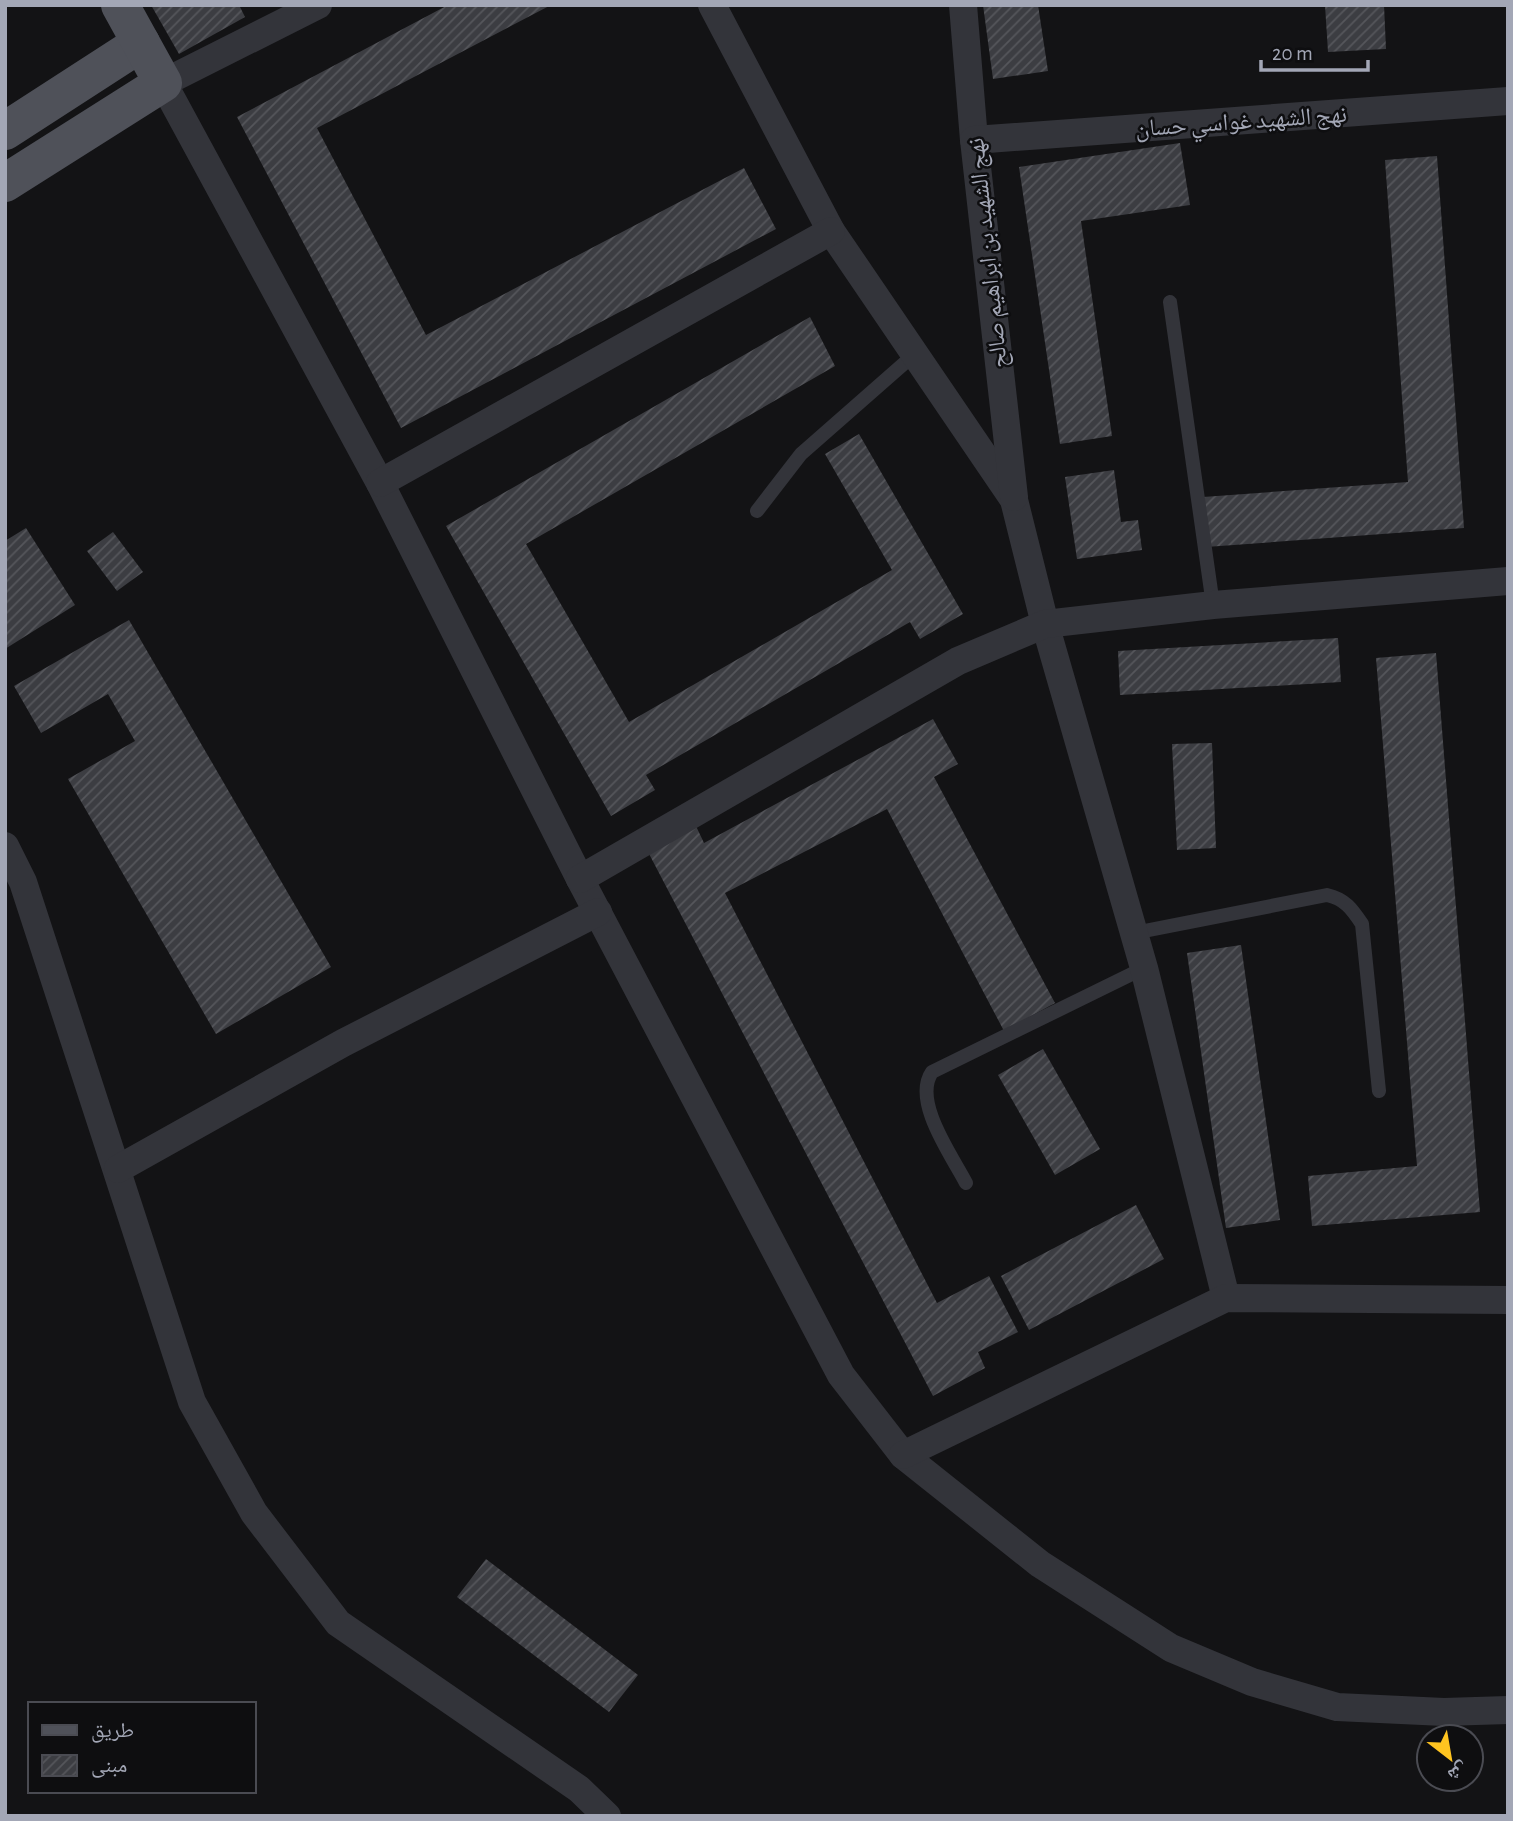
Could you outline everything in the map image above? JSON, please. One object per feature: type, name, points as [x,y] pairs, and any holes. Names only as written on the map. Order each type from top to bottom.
[{"type":"main road","points":[[5,183],[163,83],[120,5]]},
{"type":"main road","points":[[5,131],[141,43]]},
{"type":"street","points":[[318,5],[163,83],[380,483],[580,878],[841,1375],[903,1455],[1040,1564],[1171,1648],[1252,1682],[1337,1707],[1444,1712],[1508,1710]]},
{"type":"street","points":[[712,5],[831,232],[1014,500],[1045,624],[1144,968],[1226,1297]]},
{"type":"street","name":"نهج الشهيد بن ابراهيم صالح","points":[[963,5],[974,140],[1014,500]]},
{"type":"street","name":"نهج الشهيد غواسي حسان","points":[[974,140],[1508,101]]},
{"type":"street","points":[[380,483],[831,232]]},
{"type":"street","points":[[580,878],[958,661],[1045,624],[1213,605],[1508,581]]},
{"type":"street","points":[[5,846],[23,882],[192,1402],[263,1524],[338,1623],[579,1789],[607,1816]]},
{"type":"street","points":[[118,1169],[343,1043],[598,912]]},
{"type":"street","points":[[903,1455],[1226,1297],[1508,1300]]},
{"type":"lane","points":[[1170,302],[1213,605]]},
{"type":"lane","points":[[757,511],[801,454],[916,353]]},
{"type":"lane","points":[[1134,933],[1327,895],[1338,898],[1352,908],[1362,924],[1379,1091]]},
{"type":"lane","points":[[966,1183],[928,1108],[925,1087],[932,1073],[1144,968]]},
{"type":"building","points":[[151,5],[239,5],[245,17],[179,54]]},
{"type":"building","points":[[448,5],[551,5],[317,128],[426,335],[744,168],[776,229],[401,428],[237,117]]},
{"type":"building","points":[[983,5],[1038,5],[1048,71],[993,79]]},
{"type":"building","points":[[1325,5],[1384,5],[1386,49],[1328,52]]},
{"type":"building","points":[[1180,143],[1190,205],[1081,221],[1112,436],[1060,444],[1019,167]]},
{"type":"building","points":[[1437,156],[1464,528],[1206,547],[1203,497],[1408,482],[1385,160]]},
{"type":"building","points":[[810,317],[835,366],[526,544],[629,722],[892,570],[825,454],[859,434],[963,614],[920,639],[910,622],[646,775],[655,790],[611,816],[446,526]]},
{"type":"building","points":[[1114,470],[1121,522],[1138,520],[1142,550],[1077,559],[1065,477]]},
{"type":"building","points":[[26,528],[75,605],[5,649],[5,541]]},
{"type":"building","points":[[113,532],[143,572],[117,591],[87,551]]},
{"type":"building","points":[[129,620],[331,967],[216,1034],[68,779],[135,741],[108,694],[41,733],[14,686]]},
{"type":"building","points":[[1338,638],[1341,682],[1120,695],[1118,651]]},
{"type":"building","points":[[1436,653],[1480,1212],[1312,1226],[1308,1176],[1417,1166],[1376,658]]},
{"type":"building","points":[[933,719],[958,764],[934,777],[1055,1003],[1004,1031],[887,809],[725,893],[937,1303],[989,1276],[1018,1332],[978,1352],[985,1368],[933,1396],[647,850],[695,824],[704,843]]},
{"type":"building","points":[[1212,743],[1216,848],[1177,850],[1172,744]]},
{"type":"building","points":[[1241,945],[1280,1220],[1226,1228],[1187,953]]},
{"type":"building","points":[[1043,1049],[1100,1149],[1055,1175],[998,1075]]},
{"type":"building","points":[[1136,1205],[1164,1259],[1029,1330],[1001,1276]]},
{"type":"building","points":[[486,1559],[638,1675],[609,1712],[457,1597]]}]
